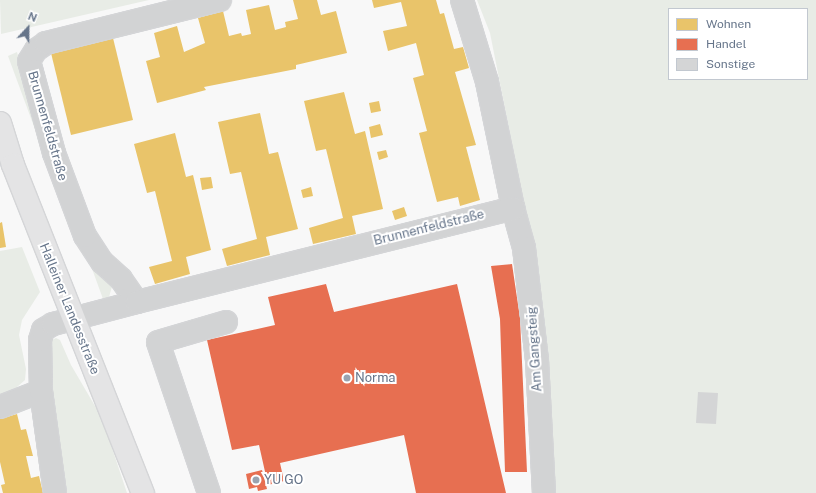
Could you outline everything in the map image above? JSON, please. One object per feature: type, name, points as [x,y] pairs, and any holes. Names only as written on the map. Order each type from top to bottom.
[{"type":"main road","name":"Halleiner Landesstraße","points":[[0,123],[13,165],[143,493]]},
{"type":"street","name":"Brunnenfeldstraße","points":[[137,302],[121,278],[102,262],[85,236],[54,153],[32,77],[29,61],[31,55],[46,44],[220,0]]},
{"type":"street","points":[[462,0],[487,82],[513,208]]},
{"type":"street","name":"Brunnenfeldstraße","points":[[41,391],[40,340],[43,330],[53,324],[74,321],[137,302],[513,208]]},
{"type":"street","name":"Am Gangsteig","points":[[513,208],[524,248],[532,304],[544,493]]},
{"type":"street","points":[[209,493],[158,342],[226,322]]},
{"type":"street","points":[[0,407],[41,391],[55,493]]},
{"type":"shaded area","points":[[0,0],[149,0],[1,34]]},
{"type":"shaded area","points":[[477,0],[816,0],[816,493],[553,493],[544,333],[525,209],[490,33]]},
{"type":"shaded area","points":[[17,52],[43,151],[8,56]]},
{"type":"shaded area","points":[[22,247],[40,292],[22,320],[19,335],[26,369],[25,380],[0,402],[0,251]]},
{"type":"shaded area","points":[[87,255],[113,283],[109,297],[103,299]]},
{"type":"shaded area","points":[[56,338],[60,340],[71,365],[102,418],[127,493],[64,493],[56,445],[49,345],[52,340]]},
{"type":"building: Wohnen","points":[[293,0],[317,0],[321,15],[336,11],[347,53],[296,65],[296,69],[204,87],[206,90],[157,103],[146,61],[160,57],[154,33],[177,26],[184,52],[205,43],[198,18],[223,11],[229,36],[241,33],[242,36],[251,34],[246,10],[269,5],[275,30],[286,27],[285,22],[298,19]]},
{"type":"building: Wohnen","points":[[372,0],[436,0],[440,14],[444,13],[454,49],[463,47],[469,68],[455,72],[476,145],[466,147],[480,200],[460,206],[458,197],[437,202],[419,133],[427,131],[413,78],[424,75],[416,43],[388,51],[383,31],[407,26],[401,2],[374,8]]},
{"type":"building: Wohnen","points":[[113,38],[133,120],[71,135],[51,53]]},
{"type":"building: Wohnen","points":[[344,92],[355,134],[365,131],[383,209],[352,216],[356,234],[313,244],[309,228],[343,218],[326,149],[316,151],[304,101]]},
{"type":"building: Wohnen","points":[[379,101],[381,111],[371,113],[369,103]]},
{"type":"building: Wohnen","points":[[260,113],[269,154],[278,152],[298,229],[266,237],[270,255],[227,266],[222,249],[257,239],[241,172],[230,174],[218,122]]},
{"type":"building: Wohnen","points":[[380,124],[383,135],[371,138],[369,127]]},
{"type":"building: Wohnen","points":[[175,133],[186,177],[193,175],[211,250],[186,257],[190,274],[155,284],[149,267],[172,261],[155,191],[147,193],[134,144]]},
{"type":"building: Wohnen","points":[[386,150],[388,157],[379,160],[377,152]]},
{"type":"building: Wohnen","points":[[211,177],[213,188],[202,190],[200,178]]},
{"type":"building: Wohnen","points":[[311,187],[313,196],[303,198],[301,190]]},
{"type":"building: Wohnen","points":[[404,207],[407,216],[395,220],[392,211]]},
{"type":"building: Wohnen","points":[[2,222],[6,247],[0,248],[0,223]]},
{"type":"building: Wohnen","points":[[17,414],[21,430],[26,429],[33,456],[26,456],[31,478],[39,476],[43,493],[3,493],[1,485],[5,484],[0,462],[0,419]]},
{"type":"building: Handel","points":[[512,264],[520,318],[527,472],[505,472],[500,319],[491,266]]},
{"type":"building: Handel","name":"Norma","points":[[326,284],[334,312],[457,284],[506,493],[416,493],[404,435],[280,463],[284,481],[268,485],[259,445],[232,450],[207,340],[275,325],[268,297]]},
{"type":"building: Handel","name":"YU GO","points":[[262,470],[267,489],[258,491],[257,487],[249,489],[246,474]]},
{"type":"building: Sonstige","points":[[698,392],[718,393],[716,424],[696,423]]},
{"type":"place","name":"Norma","points":[[347,378]]},
{"type":"place","name":"YU GO","points":[[256,480]]}]
